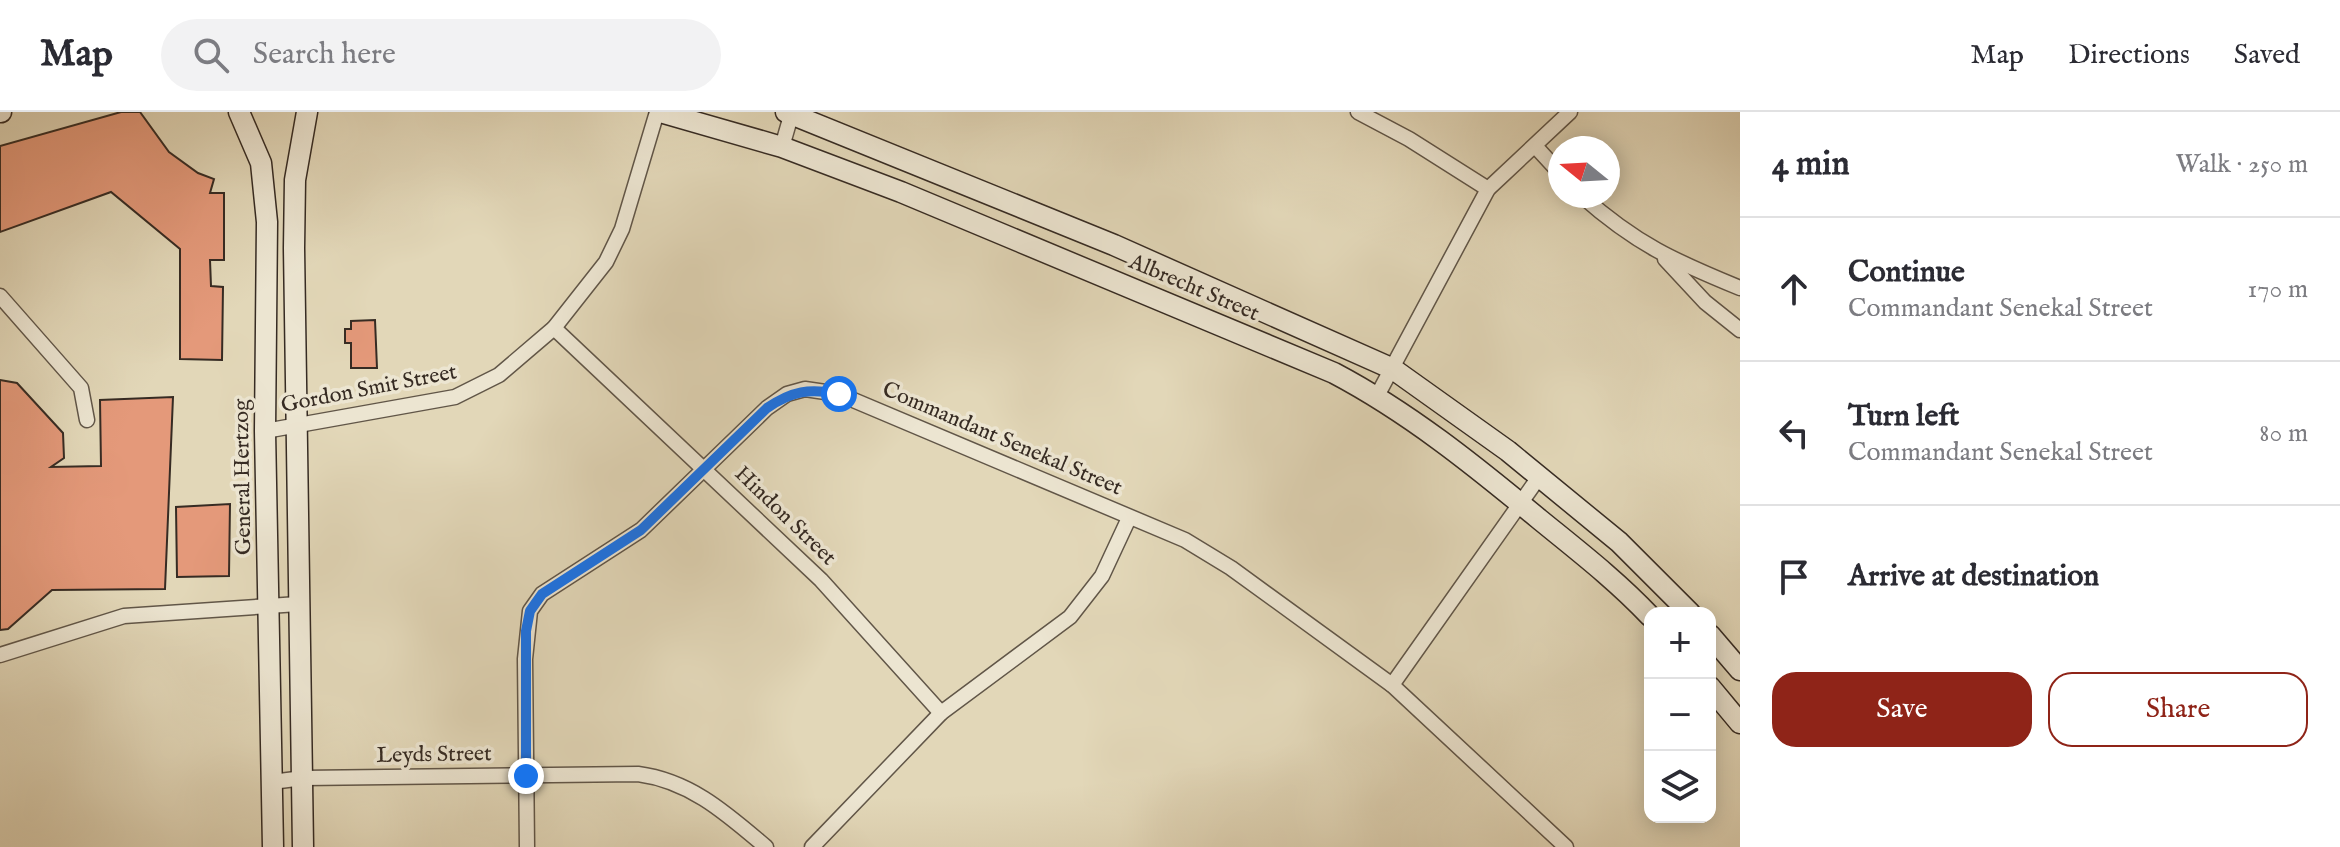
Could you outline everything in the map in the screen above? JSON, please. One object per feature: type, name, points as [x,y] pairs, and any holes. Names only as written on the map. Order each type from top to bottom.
[{"type":"street","name":"General Hertzog","points":[[239,112],[261,163],[265,186],[265,431],[273,847]]},
{"type":"street","points":[[303,847],[295,180],[307,112]]},
{"type":"street","name":"Gordon Smit Street","points":[[265,431],[455,397],[499,375],[554,328],[606,262],[622,229],[658,112]]},
{"type":"street","name":"Albrecht Street","points":[[658,112],[782,147],[1334,373],[1377,396],[1519,502],[1616,582],[1644,610]]},
{"type":"street","points":[[782,147],[790,112]]},
{"type":"street","name":"Albrecht Street","points":[[790,112],[1114,245],[1393,369],[1539,477],[1619,542],[1684,607]]},
{"type":"street","points":[[1358,112],[1409,139],[1488,189]]},
{"type":"street","points":[[1377,396],[1488,189],[1570,112]]},
{"type":"street","points":[[1536,147],[1548,160]]},
{"type":"street","points":[[1596,208],[1629,235],[1662,256],[1740,288]]},
{"type":"street","points":[[1662,256],[1705,302],[1740,330]]},
{"type":"street","points":[[0,296],[81,388],[87,420]]},
{"type":"street","name":"Hindon Street","points":[[554,328],[821,580],[941,713]]},
{"type":"street","name":"Commandant Senekal Street","points":[[527,847],[525,659],[530,611],[542,594],[641,530],[767,408],[787,394],[821,390],[903,419],[1185,540],[1231,568],[1392,685],[1566,847]]},
{"type":"street","points":[[1392,685],[1539,477]]},
{"type":"street","points":[[812,847],[941,713],[1070,617],[1102,576],[1129,518]]},
{"type":"street","points":[[0,655],[124,616],[298,604]]},
{"type":"street","points":[[1716,645],[1740,670]]},
{"type":"street","points":[[1716,694],[1740,723]]},
{"type":"street","name":"Leyds Street","points":[[272,782],[303,778],[657,777],[700,794],[766,847]]},
{"type":"building","points":[[121,112],[140,112],[169,152],[198,173],[214,179],[210,193],[224,193],[224,260],[210,260],[211,286],[223,287],[222,360],[180,359],[180,249],[111,192],[0,232],[0,146]]},
{"type":"building","points":[[375,320],[377,368],[351,368],[351,343],[345,343],[345,329],[351,329],[351,321]]},
{"type":"building","points":[[0,380],[17,383],[63,433],[64,458],[51,467],[101,466],[100,400],[173,397],[165,589],[52,590],[8,629],[0,630]]},
{"type":"building","points":[[230,504],[229,576],[177,577],[176,507]]},
{"type":"route","points":[[526,776],[526,631],[530,611],[542,594],[641,530],[767,408],[787,394],[805,389],[839,394]]}]
